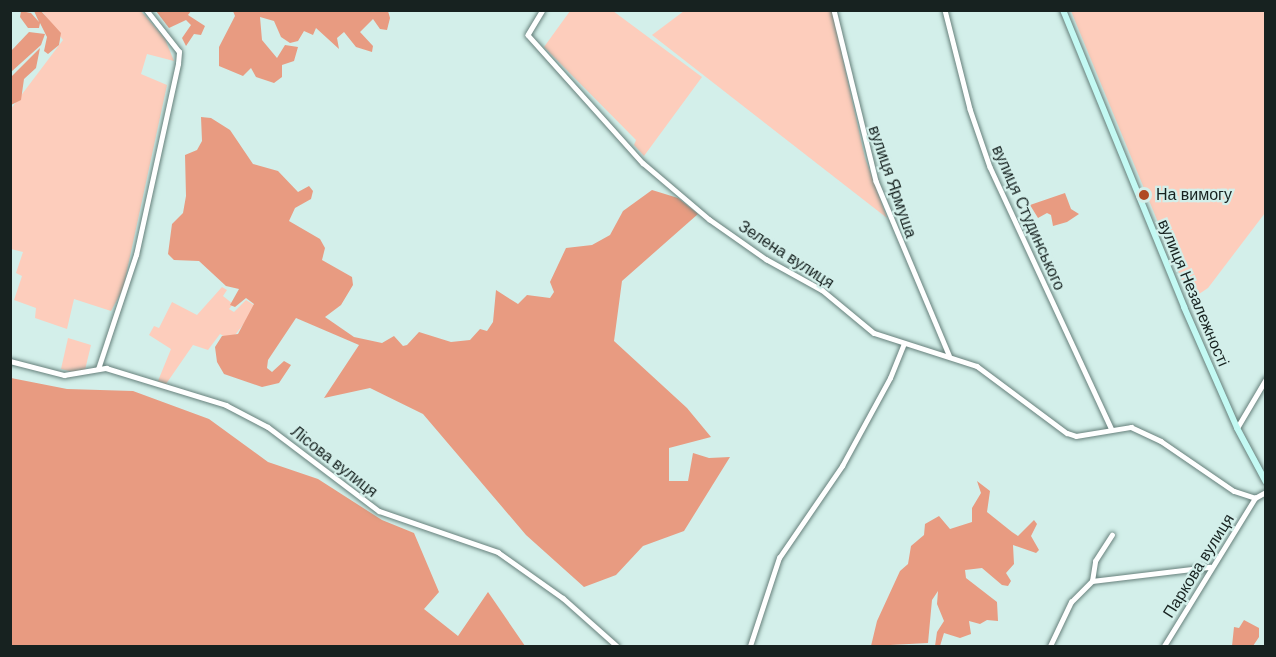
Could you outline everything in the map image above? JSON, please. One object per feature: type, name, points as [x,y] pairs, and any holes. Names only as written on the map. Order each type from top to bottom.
[{"type":"street","points":[[98,369],[136,255],[178,64],[179,52],[146,10]]},
{"type":"street","name":"Зелена вулиця","points":[[543,10],[528,35],[643,163],[709,219],[766,259],[822,290],[874,333],[904,344],[949,355],[1000,380],[1067,433],[1076,436],[1111,428],[1138,430],[1234,491],[1256,498]]},
{"type":"street","name":"вулиця Ярмуша","points":[[834,10],[876,181],[949,355]]},
{"type":"street","name":"вулиця Студинського","points":[[945,10],[970,109],[990,167],[1111,428]]},
{"type":"street","name":"вулиця Незалежності","points":[[1063,10],[1094,93],[1237,428],[1266,482]]},
{"type":"street","points":[[750,646],[779,558],[842,466],[890,378],[904,344]]},
{"type":"street","name":"Лісова вулиця","points":[[10,361],[64,375],[98,369],[192,393],[253,418],[379,512],[498,552],[563,598],[617,646]]},
{"type":"street","points":[[1237,428],[1266,379]]},
{"type":"street","points":[[1256,498],[1266,492]]},
{"type":"street","name":"Паркова вулиця","points":[[1164,646],[1210,567],[1256,498]]},
{"type":"street","points":[[1050,646],[1071,602],[1092,581],[1095,561],[1112,535]]},
{"type":"street","points":[[1092,581],[1210,567]]},
{"type":"shaded area","points":[[21,11],[31,13],[39,22],[34,11],[41,11],[61,33],[59,45],[48,54],[44,51],[47,37],[40,23],[39,28],[28,28],[20,17]]},
{"type":"shaded area","points":[[42,11],[141,11],[165,39],[174,61],[147,54],[141,74],[167,85],[123,289],[111,311],[74,299],[67,329],[35,318],[36,308],[14,300],[22,276],[16,273],[23,252],[11,249],[10,110],[63,40]]},
{"type":"shaded area","points":[[156,11],[191,11],[188,15],[205,26],[201,35],[194,34],[186,46],[182,38],[191,25],[186,20],[169,28]]},
{"type":"shaded area","points":[[233,11],[388,11],[390,18],[387,30],[380,29],[373,19],[360,32],[373,46],[372,52],[356,47],[344,32],[337,38],[339,49],[316,28],[313,35],[304,31],[298,41],[290,43],[281,37],[274,21],[260,17],[262,40],[277,58],[285,45],[298,47],[294,61],[282,65],[282,77],[274,83],[256,77],[251,68],[243,76],[219,66],[219,47],[235,16]]},
{"type":"shaded area","points":[[570,11],[613,11],[702,77],[644,156],[634,145],[636,140],[544,47]]},
{"type":"shaded area","points":[[684,11],[832,11],[865,158],[887,218],[652,35]]},
{"type":"shaded area","points":[[1071,11],[1265,11],[1265,213],[1208,288],[1190,300]]},
{"type":"shaded area","points":[[29,32],[45,34],[41,45],[11,72],[11,51]]},
{"type":"shaded area","points":[[40,48],[36,68],[24,79],[21,100],[11,105],[11,77]]},
{"type":"shaded area","points":[[201,117],[211,118],[230,130],[253,164],[278,171],[298,192],[309,186],[313,191],[311,199],[295,208],[289,221],[320,239],[325,248],[322,260],[352,277],[353,285],[341,305],[325,317],[354,337],[382,343],[394,336],[403,346],[407,345],[419,332],[451,342],[470,340],[480,329],[487,331],[493,322],[496,290],[518,304],[527,295],[550,298],[554,292],[550,282],[566,248],[592,245],[610,235],[623,211],[652,190],[678,198],[698,214],[622,281],[614,341],[687,408],[711,437],[669,448],[669,481],[688,481],[693,453],[709,458],[730,457],[684,531],[643,546],[616,575],[584,587],[526,535],[423,414],[370,388],[324,398],[359,345],[296,318],[268,360],[267,368],[272,372],[284,361],[291,365],[279,383],[262,387],[224,374],[217,362],[215,347],[222,336],[238,334],[254,304],[246,298],[235,307],[230,305],[239,289],[226,286],[199,261],[174,260],[168,254],[172,224],[183,213],[186,196],[185,155],[197,150],[202,141]]},
{"type":"shaded area","points":[[1065,193],[1071,209],[1079,214],[1067,222],[1053,226],[1051,215],[1047,213],[1038,218],[1030,205]]},
{"type":"shaded area","points":[[222,287],[227,290],[223,296],[233,304],[229,309],[234,312],[246,300],[257,307],[231,340],[220,334],[208,350],[193,345],[166,384],[158,381],[171,349],[149,335],[154,326],[159,328],[172,302],[197,315]]},
{"type":"shaded area","points":[[68,338],[91,345],[85,370],[73,372],[61,369]]},
{"type":"shaded area","points":[[11,378],[67,389],[133,391],[209,419],[268,462],[318,479],[382,520],[414,533],[439,592],[424,609],[458,636],[488,592],[525,646],[11,646]]},
{"type":"shaded area","points":[[977,481],[990,491],[987,512],[1012,532],[1018,536],[1034,520],[1037,524],[1031,536],[1039,550],[1036,553],[1013,545],[1014,564],[1006,573],[1011,581],[1008,586],[1002,585],[982,568],[965,570],[966,578],[997,602],[998,621],[987,620],[980,624],[969,621],[971,634],[960,638],[944,633],[940,646],[935,646],[937,632],[944,621],[937,604],[938,591],[932,600],[928,643],[871,646],[877,621],[900,571],[908,564],[911,546],[924,535],[925,524],[939,516],[950,529],[972,522],[972,508],[981,493]]},
{"type":"shaded area","points":[[1244,620],[1259,628],[1259,637],[1253,646],[1232,646],[1234,627],[1239,628]]},
{"type":"place","name":"На вимогу","points":[[1144,195]]}]
